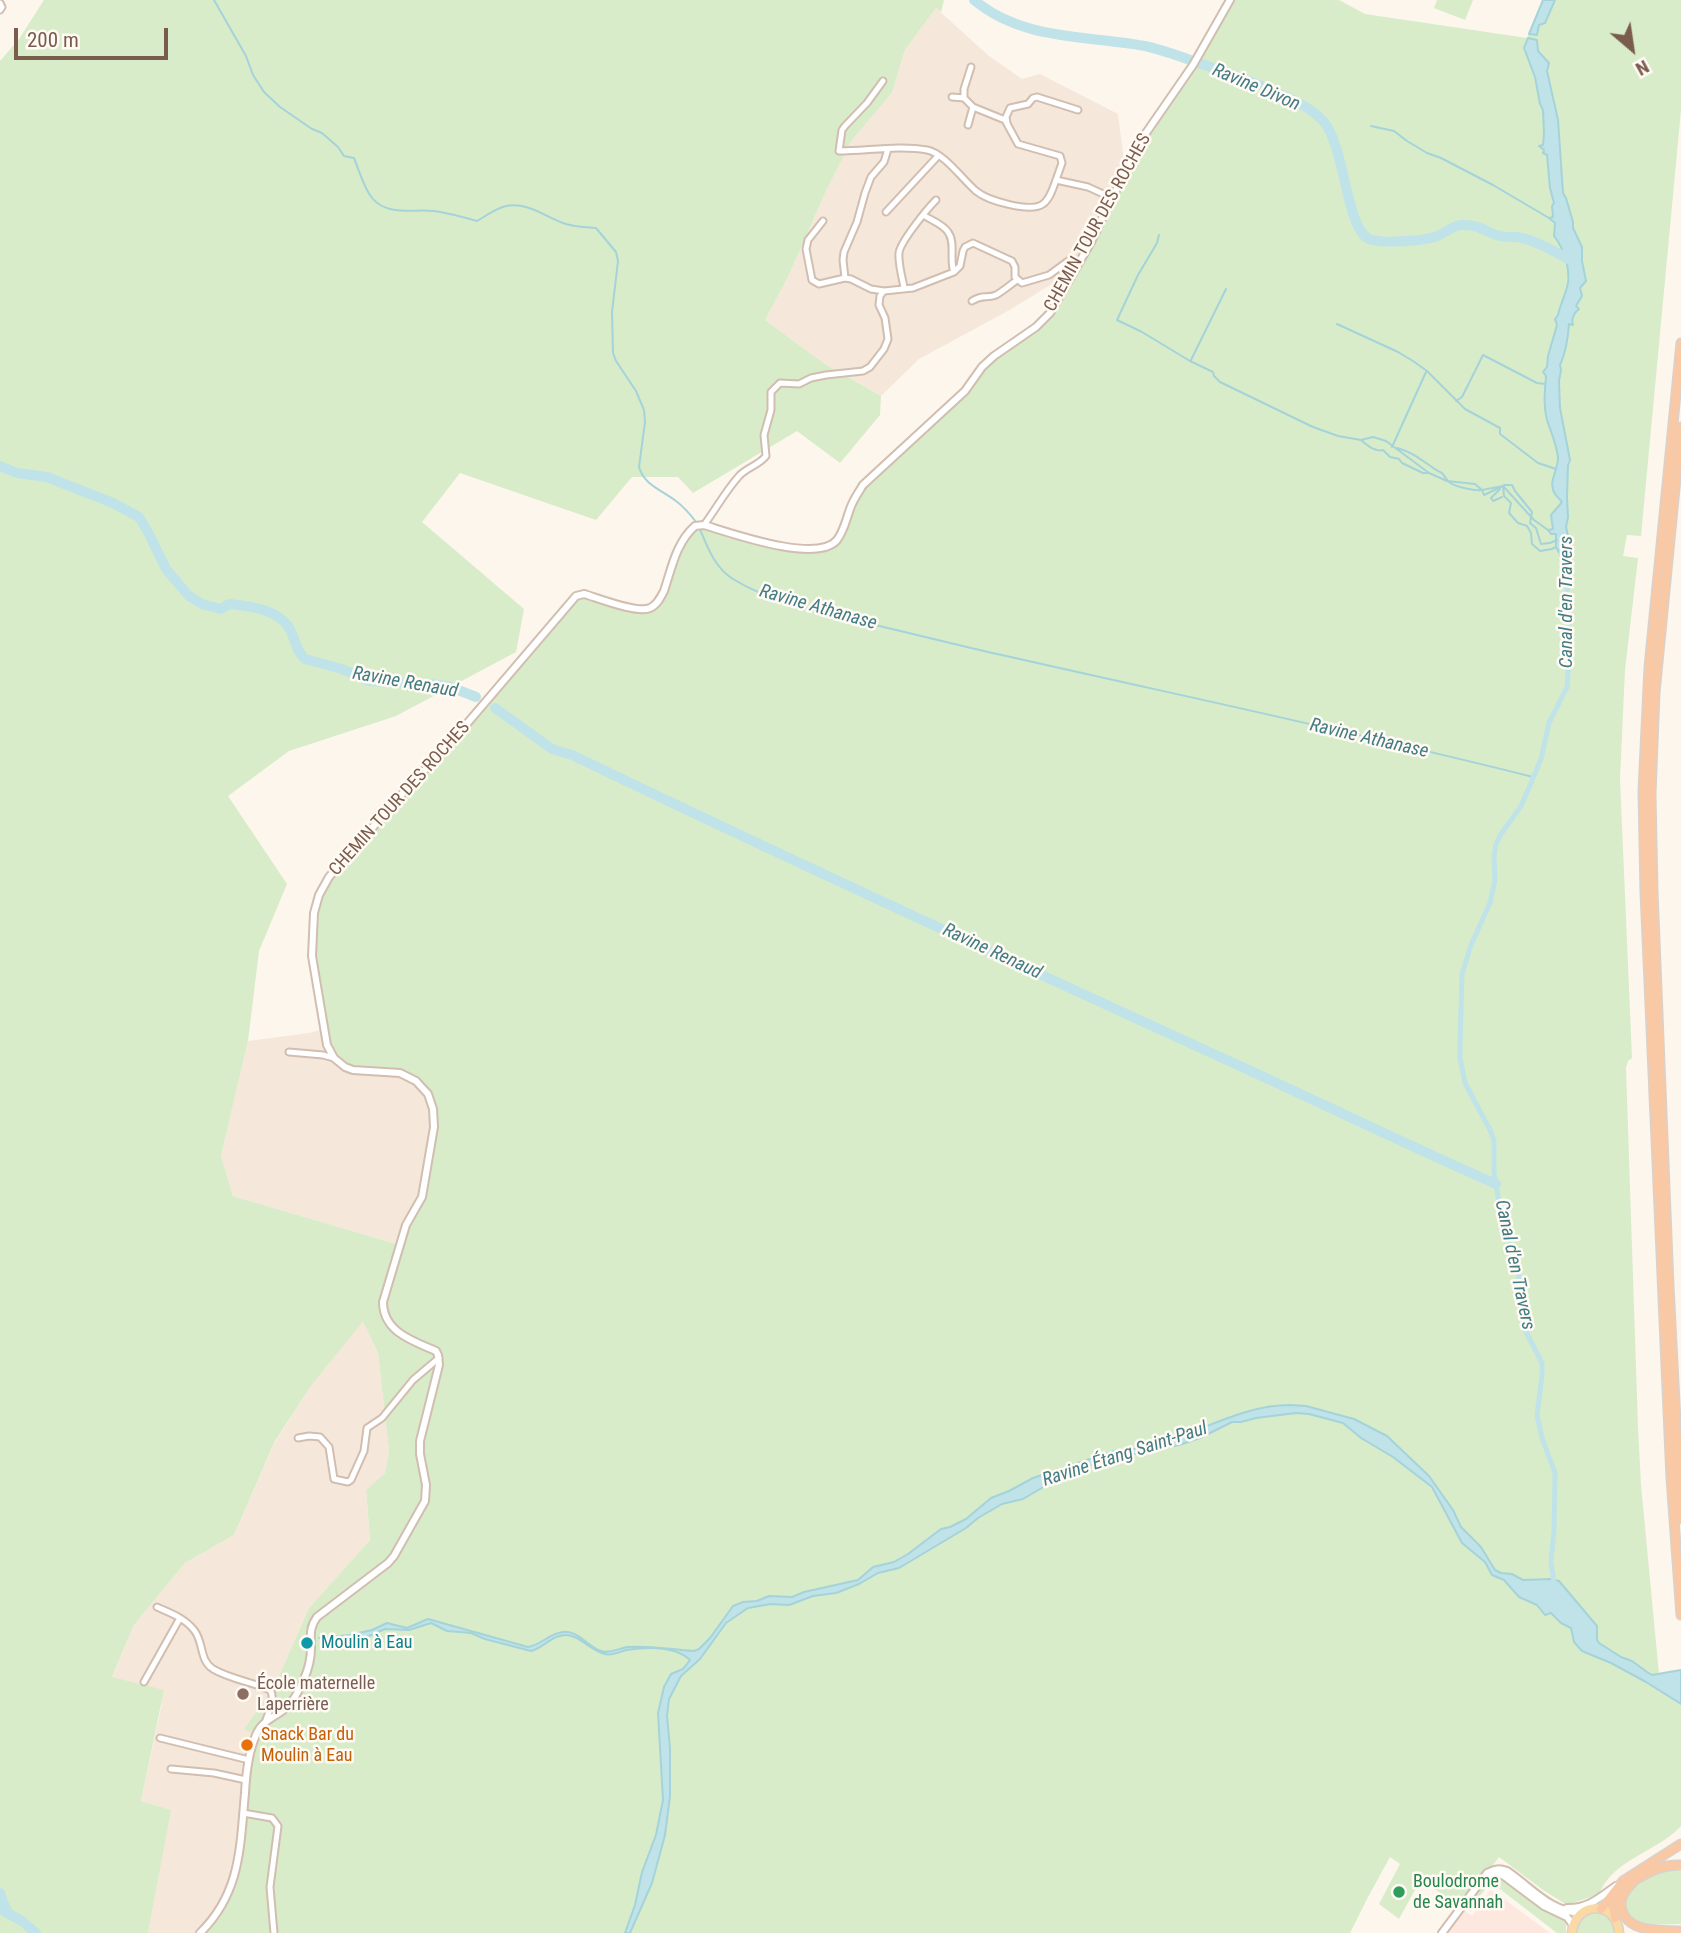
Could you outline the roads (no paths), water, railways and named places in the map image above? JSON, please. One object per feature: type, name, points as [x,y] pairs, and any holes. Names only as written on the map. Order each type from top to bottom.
[{"type":"highway","points":[[1681,343],[1649,667],[1643,791],[1645,892],[1671,1478],[1681,1615]]},
{"type":"highway","points":[[1681,427],[1656,681],[1651,794],[1669,1286],[1681,1520]]},
{"type":"highway","points":[[1675,1384],[1681,1421]]},
{"type":"highway","points":[[1601,1909],[1623,1881],[1681,1844]]},
{"type":"highway","points":[[1615,1918],[1613,1902],[1619,1893],[1635,1880],[1664,1866],[1681,1865]]},
{"type":"highway","points":[[1635,1880],[1621,1899],[1622,1913],[1629,1924],[1639,1928],[1681,1931]]},
{"type":"main road","points":[[1573,1929],[1582,1913],[1593,1908],[1601,1909],[1615,1918],[1619,1931],[1628,1933]]},
{"type":"main road","points":[[1650,1933],[1681,1931]]},
{"type":"street","name":"CHEMIN TOUR DES ROCHES","points":[[334,1058],[327,1045],[312,956],[314,913],[319,895],[329,877],[456,737],[576,596],[584,594],[639,609],[651,607],[664,591],[684,535],[695,526],[796,550],[816,549],[832,544],[841,533],[855,496],[863,485],[949,407],[988,362],[1044,321],[1056,305],[1146,133],[1193,65],[1230,0]]},
{"type":"street","points":[[0,3],[0,10]]},
{"type":"street","points":[[964,98],[971,67]]},
{"type":"street","points":[[883,81],[842,130],[839,151],[929,150],[982,195],[1025,208],[1041,206],[1047,200],[1056,180],[1062,163],[1060,156],[1018,144],[1002,118],[974,107],[964,98],[952,97]]},
{"type":"street","points":[[1007,123],[1006,117],[1010,108],[1028,104],[1037,97],[1078,110]]},
{"type":"street","points":[[968,125],[974,107]]},
{"type":"street","points":[[845,278],[843,260],[846,246],[858,222],[871,177],[884,162],[888,149]]},
{"type":"street","points":[[886,212],[938,156]]},
{"type":"street","points":[[1056,180],[1088,187],[1112,198]]},
{"type":"street","points":[[904,287],[899,252],[902,244],[936,200]]},
{"type":"street","points":[[923,215],[950,234],[951,265],[954,272]]},
{"type":"street","points":[[822,221],[808,240],[806,250],[810,277],[819,284],[845,278],[871,289],[884,291],[913,288],[954,272],[960,265],[965,247],[973,243],[1012,261],[1017,280],[1022,283],[1049,275],[1071,259],[1079,261]]},
{"type":"street","points":[[972,301],[983,296],[996,295],[1017,280]]},
{"type":"street","points":[[704,526],[737,478],[747,468],[765,460],[764,435],[771,410],[769,397],[774,387],[780,383],[793,385],[826,375],[863,371],[870,367],[884,349],[888,339],[885,318],[879,304],[884,291]]},
{"type":"street","points":[[200,1933],[225,1900],[234,1881],[239,1860],[246,1780],[255,1737],[266,1720],[291,1703],[299,1690],[307,1670],[312,1624],[317,1617],[388,1563],[425,1501],[426,1485],[420,1441],[439,1358],[436,1351],[399,1335],[383,1310],[383,1302],[406,1225],[422,1197],[434,1127],[433,1109],[428,1094],[416,1081],[400,1073],[353,1070],[334,1058],[289,1052]]},
{"type":"street","points":[[298,1438],[320,1437],[328,1447],[334,1479],[348,1482],[364,1451],[367,1428],[382,1418],[413,1380],[439,1358]]},
{"type":"street","points":[[157,1607],[182,1619],[195,1631],[204,1658],[212,1668],[270,1690],[273,1695],[266,1720]]},
{"type":"street","points":[[144,1682],[182,1619]]},
{"type":"street","points":[[160,1738],[249,1760]]},
{"type":"street","points":[[171,1769],[214,1773],[246,1780]]},
{"type":"street","points":[[243,1813],[275,1819],[278,1826],[270,1887],[274,1933]]},
{"type":"street","points":[[1442,1933],[1488,1873],[1501,1868],[1546,1902],[1582,1913]]},
{"type":"street","points":[[1482,1880],[1491,1874],[1504,1875],[1544,1906],[1567,1917],[1573,1929]]},
{"type":"street","points":[[1559,1908],[1574,1909],[1591,1904],[1623,1881]]},
{"type":"water","points":[[1543,0],[1555,0],[1545,23],[1539,25],[1537,35],[1529,34]]},
{"type":"water","points":[[1528,38],[1537,40],[1538,51],[1549,63],[1547,71],[1558,120],[1563,193],[1573,228],[1582,247],[1586,281],[1580,288],[1582,296],[1576,306],[1579,309],[1573,316],[1573,325],[1569,324],[1560,365],[1560,408],[1570,460],[1566,527],[1569,540],[1562,558],[1556,547],[1556,534],[1551,534],[1548,530],[1553,529],[1551,515],[1562,502],[1552,485],[1558,457],[1547,420],[1546,376],[1543,372],[1547,367],[1557,325],[1555,319],[1567,287],[1568,271],[1563,252],[1554,236],[1555,223],[1549,218],[1553,217],[1554,203],[1547,155],[1539,146],[1543,145],[1543,110],[1524,48]]},
{"type":"water","name":"Ravine Étang Saint-Paul","points":[[1290,1405],[1306,1406],[1354,1419],[1387,1436],[1429,1476],[1453,1510],[1461,1527],[1481,1547],[1495,1570],[1523,1580],[1559,1581],[1597,1626],[1599,1643],[1652,1675],[1681,1670],[1681,1704],[1611,1663],[1582,1651],[1574,1642],[1571,1628],[1551,1613],[1545,1615],[1537,1605],[1519,1597],[1504,1580],[1492,1575],[1485,1562],[1462,1543],[1432,1487],[1343,1423],[1296,1413],[1232,1422],[1179,1445],[1082,1468],[1023,1499],[1002,1504],[899,1568],[878,1573],[859,1584],[789,1605],[771,1604],[748,1608],[726,1623],[700,1659],[681,1676],[669,1699],[667,1716],[670,1796],[665,1835],[652,1883],[630,1933],[625,1933],[635,1905],[642,1872],[656,1835],[663,1800],[658,1713],[664,1687],[671,1674],[683,1669],[690,1660],[676,1652],[651,1648],[607,1654],[566,1635],[556,1637],[531,1651],[471,1633],[447,1631],[431,1623],[409,1630],[385,1629],[352,1639],[319,1638],[350,1635],[387,1623],[407,1628],[428,1619],[528,1647],[554,1634],[568,1632],[604,1652],[628,1647],[653,1647],[694,1651],[710,1638],[733,1606],[769,1596],[792,1597],[858,1580],[873,1567],[894,1562],[941,1529],[966,1519],[991,1498],[1033,1478],[1117,1450],[1129,1450],[1184,1435],[1253,1410]]},
{"type":"waterway","name":"Ravine Athanase","points":[[214,0],[264,92],[280,107],[322,133],[344,156],[354,158],[367,189],[378,204],[393,209],[434,211],[477,221],[495,210],[514,205],[536,210],[567,224],[596,228],[616,252],[618,261],[612,312],[613,353],[644,410],[639,467],[641,473],[649,483],[679,503],[696,522]]},
{"type":"waterway","name":"Ravine Divon","points":[[974,0],[993,13],[1034,30],[1145,46],[1177,55],[1274,91],[1312,111],[1324,122],[1331,134],[1355,220],[1361,232],[1369,239],[1392,242],[1423,239],[1437,236],[1457,226],[1468,225],[1501,236],[1529,240],[1575,262]]},
{"type":"waterway","points":[[1371,126],[1394,131],[1427,153],[1493,185],[1549,218]]},
{"type":"waterway","points":[[1159,235],[1117,320],[1213,372],[1220,382],[1313,427],[1338,436],[1361,440],[1373,437],[1386,441],[1429,473],[1447,481],[1475,484],[1482,490],[1503,486],[1534,520],[1548,530]]},
{"type":"waterway","points":[[1191,360],[1226,289]]},
{"type":"waterway","points":[[1337,324],[1413,361],[1427,371],[1465,409],[1500,428],[1500,434],[1538,463],[1556,469]]},
{"type":"waterway","points":[[1456,401],[1462,397],[1483,355],[1537,383],[1545,384]]},
{"type":"waterway","points":[[1392,447],[1426,372]]},
{"type":"waterway","points":[[1362,441],[1369,447],[1383,450],[1402,463],[1429,473]]},
{"type":"waterway","points":[[1397,448],[1416,456],[1456,486],[1482,490],[1484,495],[1503,486],[1504,496],[1511,503],[1509,513],[1518,523],[1527,526],[1532,544],[1540,551],[1556,547]]},
{"type":"waterway","name":"Ravine Renaud","points":[[0,466],[17,473],[47,477],[113,503],[139,517],[166,569],[189,596],[202,604],[221,609],[229,604],[257,608],[274,614],[288,626],[298,650],[305,659],[342,669],[369,681],[398,682],[413,687],[428,684],[448,686],[476,697]]},
{"type":"waterway","points":[[1504,485],[1512,485],[1532,512],[1530,523],[1536,528],[1541,544],[1557,540]]},
{"type":"waterway","points":[[1500,489],[1491,498],[1493,501],[1502,497]]},
{"type":"waterway","name":"Ravine Athanase","points":[[699,527],[712,556],[726,574],[748,587],[796,606],[1533,777]]},
{"type":"waterway","name":"Canal d'en Travers","points":[[1554,1583],[1551,1562],[1555,1473],[1537,1415],[1542,1363],[1523,1326],[1522,1288],[1500,1209],[1494,1173],[1494,1141],[1465,1083],[1460,1043],[1462,974],[1471,945],[1490,903],[1495,880],[1496,844],[1521,806],[1541,759],[1549,723],[1567,687],[1570,649],[1565,542]]},
{"type":"waterway","name":"Ravine Renaud","points":[[495,708],[552,749],[572,755],[894,907],[1496,1184]]},
{"type":"waterway","points":[[0,1893],[8,1912]]},
{"type":"waterway","points":[[0,1909],[22,1921],[36,1933]]},
{"type":"place","name":"Moulin à Eau","points":[[307,1643]]},
{"type":"place","name":"École maternelle Laperrière","points":[[243,1694]]},
{"type":"place","name":"Snack Bar du Moulin à Eau","points":[[247,1745]]},
{"type":"place","name":"Boulodrome de Savannah","points":[[1399,1892]]}]
